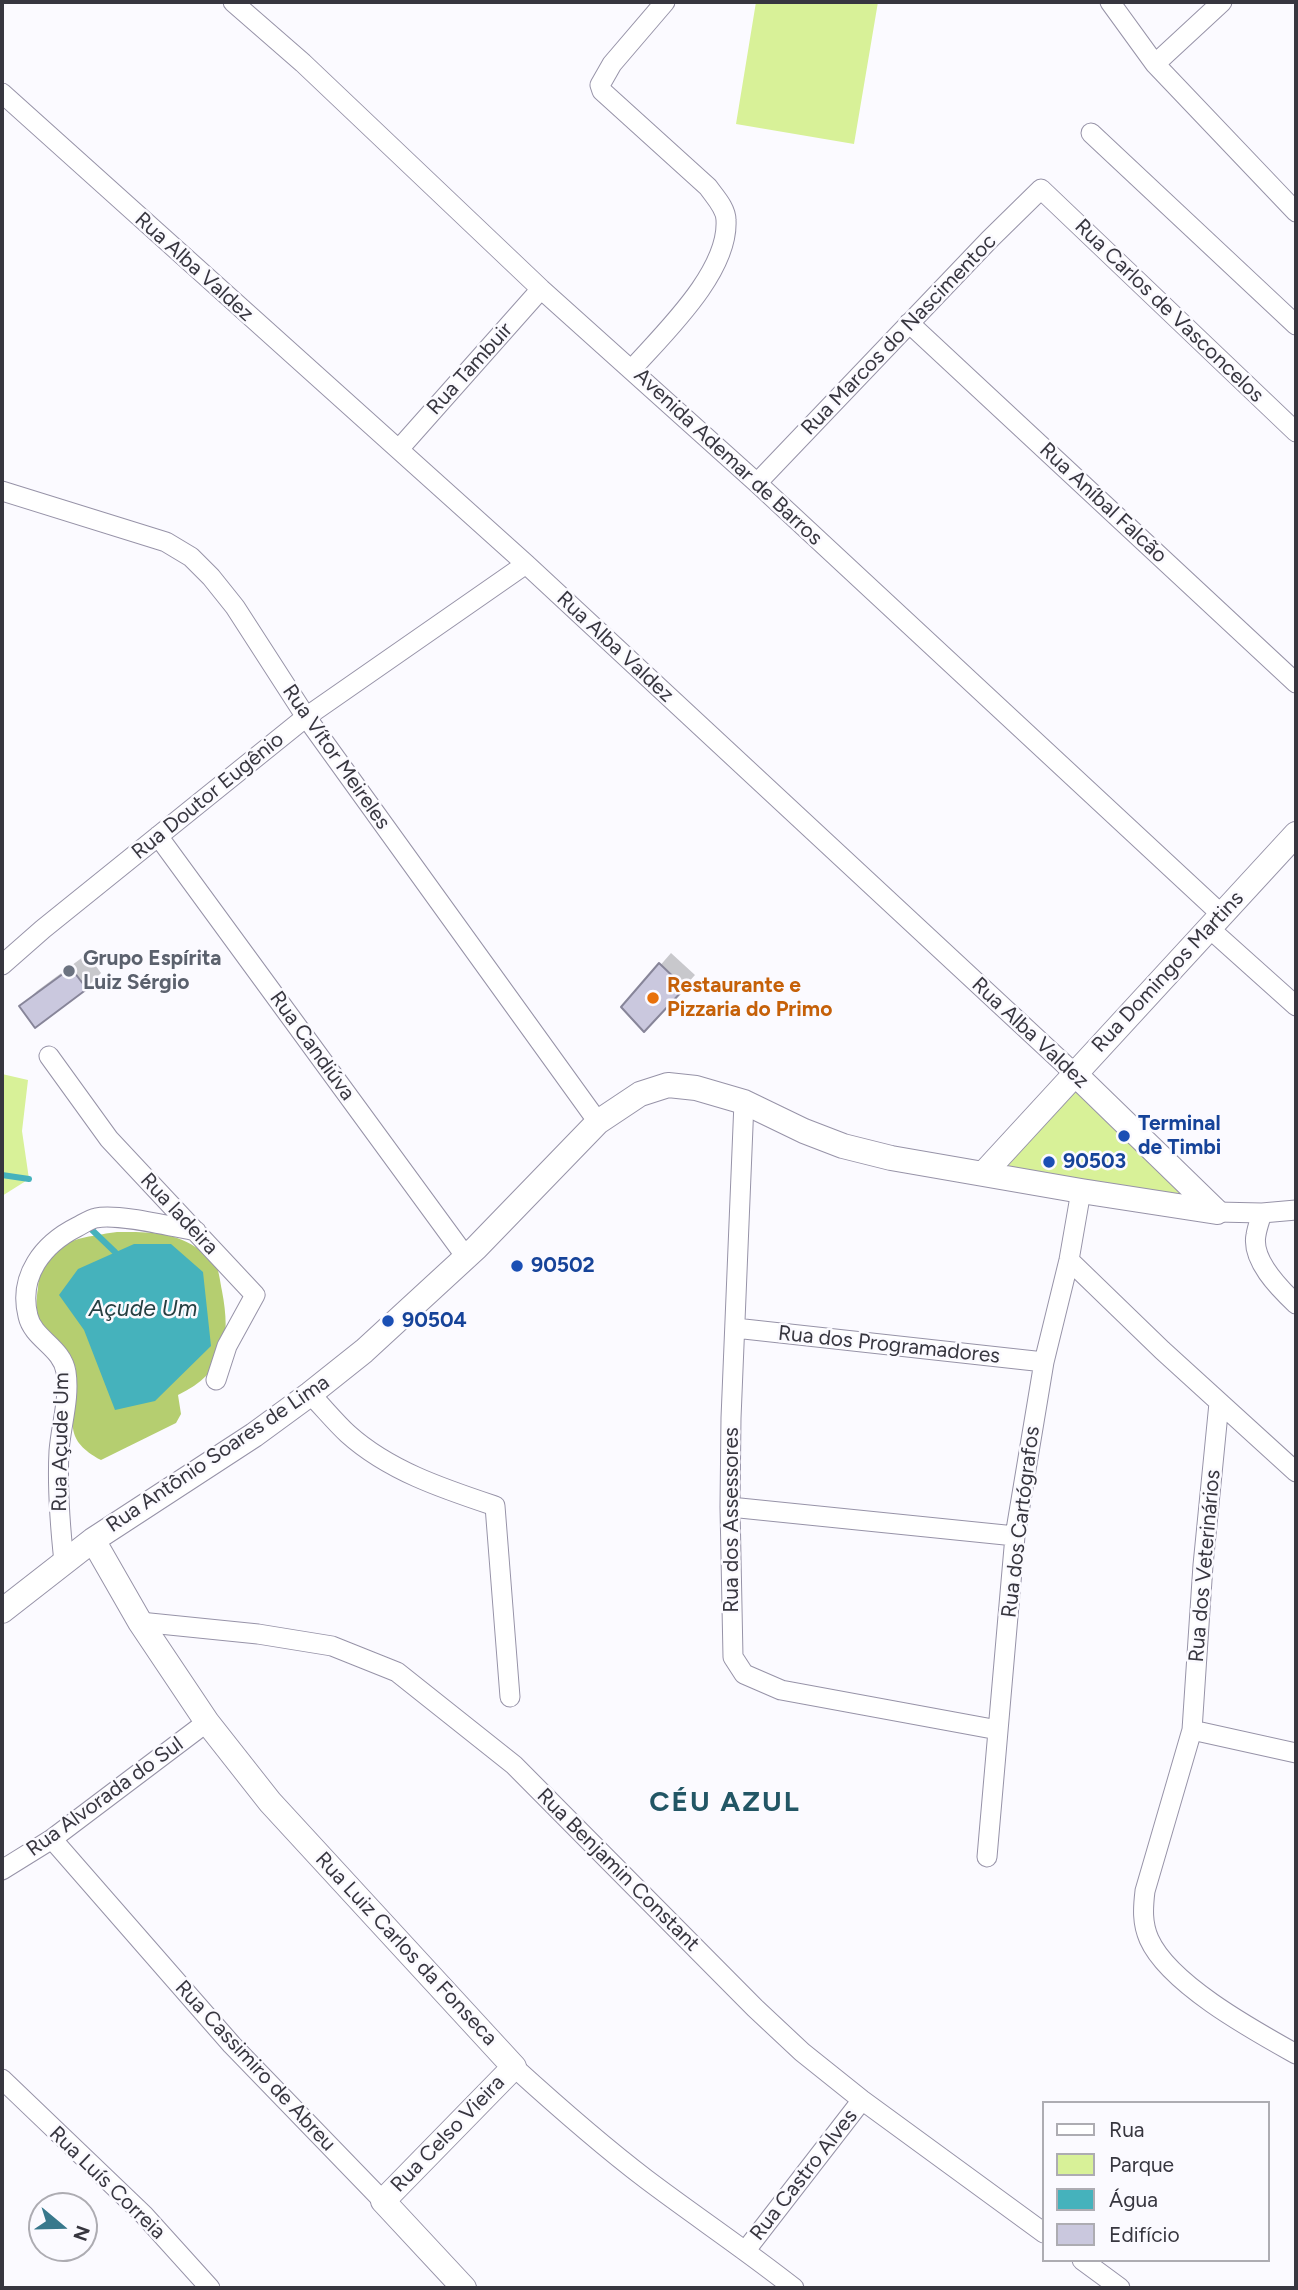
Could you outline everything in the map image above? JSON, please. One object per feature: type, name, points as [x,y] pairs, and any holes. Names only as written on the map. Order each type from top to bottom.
[{"type":"street","name":"Avenida Ademar de Barros","points":[[233,2],[303,63],[541,289],[757,483],[1215,921],[1296,1006]]},
{"type":"street","points":[[632,369],[697,296],[717,261],[725,236],[727,217],[708,187],[602,91],[600,85],[612,64],[665,2]]},
{"type":"street","points":[[1110,2],[1155,64],[1296,212]]},
{"type":"street","points":[[1155,64],[1222,2]]},
{"type":"street","name":"Rua Alba Valdez","points":[[2,93],[526,564],[1075,1074],[1217,1212]]},
{"type":"street","points":[[1091,133],[1296,325]]},
{"type":"street","name":"Rua Marcos do Nascimentoc","points":[[757,483],[1041,189]]},
{"type":"street","name":"Rua Carlos de Vasconcelos","points":[[1041,189],[1296,432]]},
{"type":"street","name":"Rua Tambuir","points":[[398,449],[541,289]]},
{"type":"street","name":"Rua Aníbal Falcão","points":[[909,323],[1296,683]]},
{"type":"street","name":"Rua Vítor Meireles","points":[[2,491],[166,542],[191,557],[211,577],[236,607],[306,717],[598,1122]]},
{"type":"street","name":"Rua Doutor Eugênio","points":[[2,965],[306,717],[526,564]]},
{"type":"street","name":"Rua Domingos Martins","points":[[984,1173],[1296,834]]},
{"type":"street","name":"Rua Candiúva","points":[[158,836],[466,1257]]},
{"type":"street","name":"Rua ladeira","points":[[49,1056],[109,1139],[255,1295],[227,1346],[216,1380]]},
{"type":"street","name":"Rua Antônio Soares de Lima","points":[[2,1611],[93,1540],[254,1435],[310,1394],[363,1351],[466,1257],[598,1122],[640,1094],[668,1085],[696,1088],[744,1102],[804,1131],[843,1146],[891,1158],[1217,1212],[1262,1213],[1296,1210]]},
{"type":"street","name":"Rua dos Assessores","points":[[744,1102],[730,1507],[733,1657],[744,1674],[780,1690],[998,1730]]},
{"type":"street","name":"Rua dos Cartógrafos","points":[[987,1857],[1015,1536],[1044,1362],[1069,1260],[1081,1191]]},
{"type":"street","points":[[1262,1213],[1255,1236],[1257,1254],[1276,1282],[1296,1304]]},
{"type":"street","name":"Rua Açude Um","points":[[64,1562],[57,1486],[66,1373],[63,1360],[29,1320],[25,1301],[30,1272],[45,1249],[69,1231],[97,1218],[125,1219],[196,1231]]},
{"type":"street","points":[[1069,1260],[1219,1403],[1296,1472]]},
{"type":"street","name":"Rua dos Programadores","points":[[735,1328],[1044,1362]]},
{"type":"street","points":[[310,1394],[348,1434],[369,1450],[418,1478],[495,1506],[510,1697]]},
{"type":"street","name":"Rua dos Veterinários","points":[[1219,1403],[1203,1565],[1192,1730],[1145,1891],[1142,1915],[1149,1938],[1164,1963],[1217,2007],[1296,2054]]},
{"type":"street","points":[[730,1507],[1015,1536]]},
{"type":"street","name":"Rua Luiz Carlos da Fonseca","points":[[93,1540],[140,1622],[207,1722],[270,1802],[514,2067],[595,2139],[794,2288]]},
{"type":"street","name":"Rua Benjamin Constant","points":[[140,1622],[258,1634],[332,1646],[397,1672],[514,1765],[802,2052],[1042,2231]]},
{"type":"street","name":"Rua Alvorada do Sul","points":[[2,1870],[52,1839],[207,1722]]},
{"type":"street","points":[[1192,1730],[1296,1753]]},
{"type":"street","name":"Rua Cassimiro de Abreu","points":[[52,1839],[232,2045],[464,2288]]},
{"type":"street","name":"Rua Celso Vieira","points":[[383,2202],[514,2067]]},
{"type":"street","name":"Rua Luís Correia","points":[[2,2079],[9,2098],[144,2215],[210,2288]]},
{"type":"street","name":"Rua Castro Alves","points":[[746,2250],[862,2099]]},
{"type":"street","points":[[1085,2262],[1120,2288]]},
{"type":"green space","points":[[756,2],[878,2],[854,144],[736,124]]},
{"type":"green space","points":[[2,1074],[28,1080],[22,1131],[29,1179],[2,1196]]},
{"type":"green space","points":[[1075,1074],[1217,1212],[984,1173]]},
{"type":"green space","points":[[117,1232],[170,1236],[190,1244],[212,1258],[218,1270],[225,1308],[225,1339],[215,1365],[206,1376],[178,1395],[181,1414],[176,1423],[101,1460],[89,1453],[76,1438],[73,1430],[75,1366],[68,1352],[42,1324],[37,1311],[37,1297],[41,1272],[55,1251],[76,1240]]},
{"type":"water","name":"Açude Um","points":[[134,1244],[171,1244],[203,1272],[211,1346],[155,1401],[115,1410],[84,1330],[59,1295],[78,1269]]},
{"type":"building","name":"Restaurante e Pizzaria do Primo","points":[[659,963],[685,988],[644,1032],[621,1007]]},
{"type":"building","points":[[71,968],[87,989],[35,1028],[19,1006]]},
{"type":"waterway","points":[[2,1175],[29,1179]]},
{"type":"waterway","points":[[91,1229],[115,1252]]},
{"type":"place","name":"Grupo Espírita Luiz Sérgio","points":[[69,971]]},
{"type":"place","name":"Restaurante e Pizzaria do Primo","points":[[653,998]]},
{"type":"place","name":"Terminal de Timbi","points":[[1124,1136]]},
{"type":"place","name":"90503","points":[[1049,1162]]},
{"type":"place","name":"90502","points":[[517,1266]]},
{"type":"place","name":"90504","points":[[388,1321]]},
{"type":"district","name":"CÉU AZUL","points":[[725,1803]]}]
